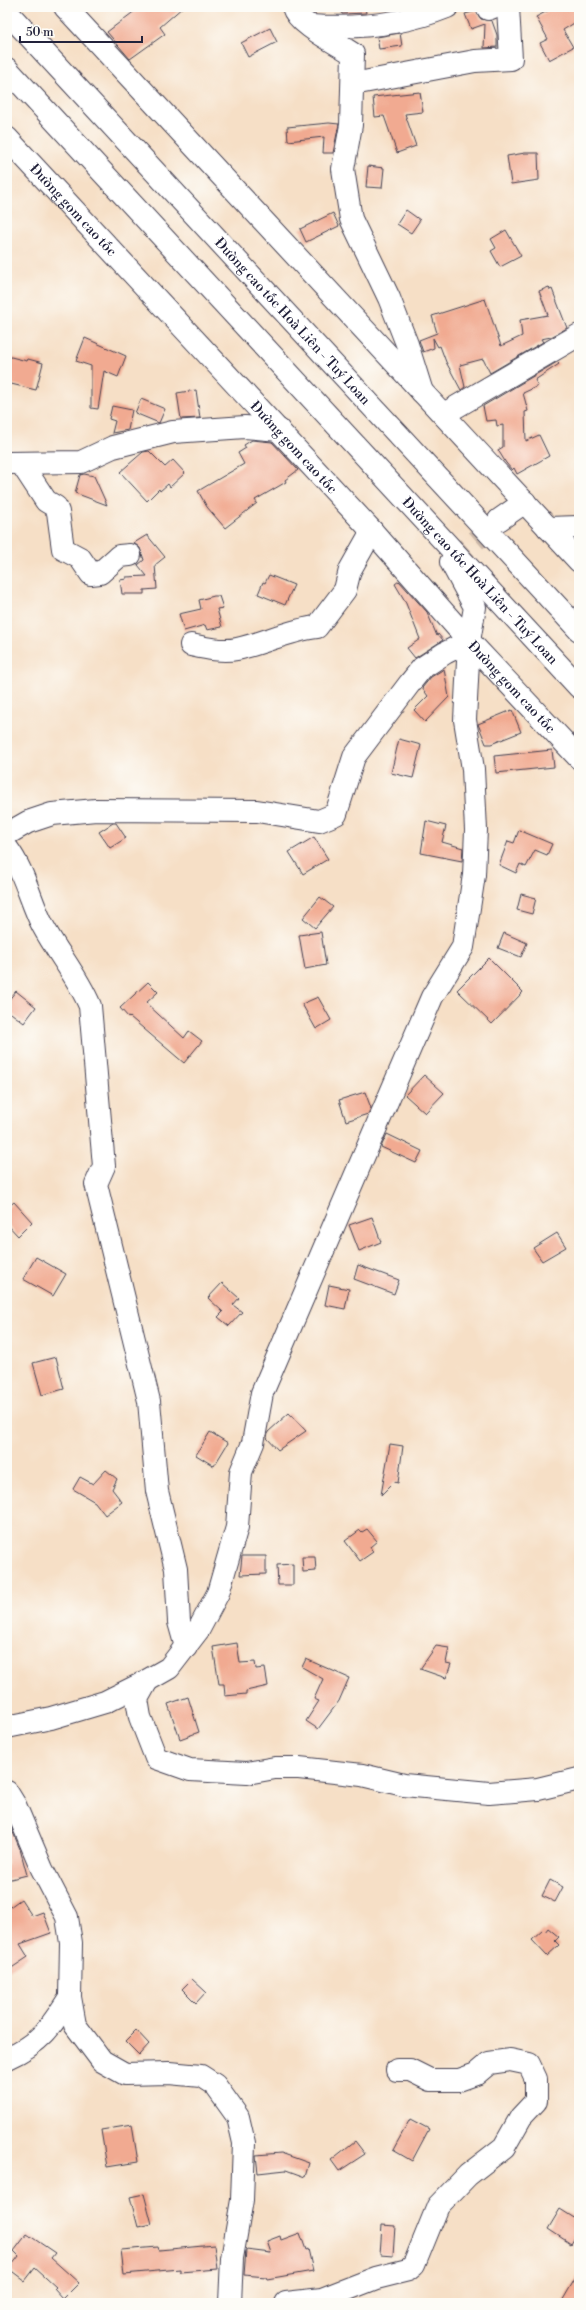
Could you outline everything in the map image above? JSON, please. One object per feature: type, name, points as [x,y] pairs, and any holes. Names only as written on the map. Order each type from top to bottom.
[{"type":"main road","points":[[65,7],[579,561]]},
{"type":"main road","points":[[293,7],[295,13],[310,26],[353,54],[351,125],[343,169],[351,219],[389,298],[407,344],[422,392]]},
{"type":"main road","points":[[310,26],[340,28],[400,22],[427,15],[447,7]]},
{"type":"main road","points":[[353,84],[475,61],[511,59],[496,8]]},
{"type":"main road","name":"Đường cao tốc Hoà Liên - Tuý Loan","points":[[7,12],[579,630]]},
{"type":"main road","name":"Đường cao tốc Hoà Liên - Tuý Loan","points":[[7,69],[579,687]]},
{"type":"main road","name":"Đường gom cao tốc","points":[[7,138],[279,430],[372,531],[469,641],[579,758]]},
{"type":"main road","points":[[444,414],[579,335]]},
{"type":"main road","points":[[14,463],[81,462],[112,447],[173,432],[245,427],[279,430]]},
{"type":"main road","points":[[14,463],[46,501],[56,508],[58,512],[63,549],[80,558],[91,574],[100,573],[115,559],[130,555]]},
{"type":"main road","points":[[499,520],[525,502]]},
{"type":"main road","points":[[548,528],[579,527]]},
{"type":"main road","points":[[191,645],[212,649],[235,649],[262,642],[288,632],[317,627],[345,590],[350,570],[372,531]]},
{"type":"main road","points":[[7,1727],[51,1718],[105,1702],[169,1668],[199,1629],[218,1593],[237,1526],[241,1472],[253,1443],[262,1392],[432,997],[463,947],[474,875],[476,830],[473,769],[465,720],[469,641],[475,607],[451,562]]},
{"type":"main road","points":[[7,834],[28,822],[52,814],[96,810],[257,811],[319,821],[336,814],[354,757],[410,683],[422,668],[445,652],[469,641]]},
{"type":"main road","points":[[7,848],[15,858],[28,886],[43,926],[81,984],[90,1006],[104,1166],[96,1184],[149,1401],[157,1491],[176,1569],[179,1622],[186,1647]]},
{"type":"main road","points":[[147,1681],[137,1698],[140,1717],[156,1758],[190,1770],[247,1773],[275,1768],[299,1768],[362,1775],[404,1785],[489,1794],[538,1789],[579,1779]]},
{"type":"main road","points":[[7,1792],[15,1805],[42,1869],[67,1917],[71,1943],[70,1997],[74,2025],[102,2061],[125,2074],[169,2073],[201,2076],[215,2085],[238,2117],[244,2143],[243,2185],[238,2232],[232,2258],[230,2303]]},
{"type":"main road","points":[[7,2058],[23,2051],[50,2029],[70,1997]]},
{"type":"main road","points":[[286,2303],[354,2295],[376,2278],[404,2272],[414,2265],[438,2206],[468,2175],[504,2147],[521,2117],[536,2101],[536,2079],[529,2064],[516,2061],[510,2060],[489,2063],[476,2074],[459,2080],[430,2080],[410,2070],[398,2070]]},
{"type":"building","points":[[140,7],[183,7],[160,27],[165,34],[130,59],[107,32]]},
{"type":"building","points":[[340,7],[365,7],[366,13],[342,14]]},
{"type":"building","points":[[555,7],[579,7],[579,20],[563,30],[573,47],[549,60],[540,43],[548,39],[536,17]]},
{"type":"building","points":[[476,11],[481,19],[492,21],[497,35],[497,47],[484,48],[485,24],[471,29],[465,14]]},
{"type":"building","points":[[270,28],[277,42],[248,57],[241,43]]},
{"type":"building","points":[[400,33],[402,46],[379,49],[377,37]]},
{"type":"building","points":[[420,92],[423,112],[405,114],[416,146],[397,153],[384,116],[375,117],[373,97]]},
{"type":"building","points":[[329,123],[339,124],[333,153],[323,153],[324,137],[288,141],[287,127]]},
{"type":"building","points":[[525,153],[538,153],[539,180],[511,184],[507,156]]},
{"type":"building","points":[[368,166],[384,168],[382,188],[366,187]]},
{"type":"building","points":[[406,210],[420,220],[411,233],[397,224]]},
{"type":"building","points":[[333,213],[339,226],[306,242],[300,229]]},
{"type":"building","points":[[506,230],[521,256],[500,267],[491,251],[496,248],[491,239]]},
{"type":"building","points":[[549,287],[550,290],[552,289],[567,328],[551,337],[541,339],[543,342],[490,373],[483,359],[460,365],[465,387],[461,390],[446,362],[440,346],[438,347],[433,338],[434,348],[423,352],[419,340],[437,333],[432,316],[485,299],[501,346],[522,336],[520,320],[548,315],[539,291]]},
{"type":"building","points":[[85,338],[126,356],[118,377],[104,371],[98,409],[91,408],[91,366],[76,361]]},
{"type":"building","points":[[7,356],[43,363],[36,390],[7,383]]},
{"type":"building","points":[[557,362],[559,364],[535,380],[538,386],[523,393],[528,411],[525,412],[526,441],[539,435],[549,456],[517,474],[514,468],[512,470],[506,463],[498,450],[503,447],[503,425],[497,426],[496,420],[486,421],[483,406]]},
{"type":"building","points":[[196,390],[200,418],[181,419],[177,393]]},
{"type":"building","points":[[141,399],[165,409],[159,423],[135,413]]},
{"type":"building","points":[[112,406],[132,410],[128,430],[112,433],[115,421],[109,419]]},
{"type":"building","points":[[252,440],[272,442],[298,470],[285,480],[286,482],[255,500],[257,503],[225,528],[207,507],[198,491],[244,464],[238,453],[246,448],[244,445]]},
{"type":"building","points":[[149,451],[165,467],[173,460],[185,473],[170,487],[168,484],[160,491],[159,489],[147,501],[120,472],[143,452]]},
{"type":"building","points":[[84,474],[94,476],[107,505],[75,493],[80,475]]},
{"type":"building","points":[[147,535],[165,557],[155,565],[157,589],[144,590],[144,594],[122,594],[120,580],[126,579],[126,577],[147,576],[138,565],[144,560],[140,548],[134,543]]},
{"type":"building","points":[[269,575],[294,585],[285,605],[258,594],[263,582],[265,583]]},
{"type":"building","points":[[399,581],[427,612],[437,636],[438,634],[443,640],[415,658],[407,648],[420,639],[405,601],[395,584]]},
{"type":"building","points":[[219,596],[223,608],[217,609],[222,627],[207,630],[205,625],[184,631],[179,614],[201,609],[199,600]]},
{"type":"building","points":[[444,669],[449,697],[425,722],[414,710],[428,696],[422,688],[431,677]]},
{"type":"building","points":[[512,710],[521,732],[491,744],[486,744],[478,724]]},
{"type":"building","points":[[399,739],[421,745],[413,778],[391,773]]},
{"type":"building","points":[[552,750],[554,767],[496,773],[494,756]]},
{"type":"building","points":[[426,821],[446,826],[442,842],[463,848],[462,861],[421,853]]},
{"type":"building","points":[[113,823],[116,823],[126,838],[110,848],[99,832]]},
{"type":"building","points":[[519,830],[552,844],[547,855],[535,850],[526,867],[520,864],[516,873],[499,865],[508,841],[514,843]]},
{"type":"building","points":[[314,837],[328,859],[303,874],[289,852]]},
{"type":"building","points":[[521,894],[536,898],[532,914],[517,910]]},
{"type":"building","points":[[320,897],[333,907],[315,928],[303,918]]},
{"type":"building","points":[[321,932],[326,965],[305,969],[299,935]]},
{"type":"building","points":[[504,933],[527,943],[521,957],[498,948]]},
{"type":"building","points":[[489,958],[523,992],[492,1024],[457,990]]},
{"type":"building","points":[[148,982],[158,992],[146,1003],[184,1038],[189,1031],[202,1041],[184,1063],[130,1017],[129,1018],[120,1008]]},
{"type":"building","points":[[16,991],[36,1007],[24,1023],[7,1010],[7,1002]]},
{"type":"building","points":[[318,997],[331,1020],[316,1029],[302,1004]]},
{"type":"building","points":[[424,1075],[444,1093],[425,1113],[405,1095]]},
{"type":"building","points":[[365,1092],[371,1108],[368,1114],[346,1121],[339,1100]]},
{"type":"building","points":[[387,1134],[422,1151],[416,1163],[381,1147]]},
{"type":"building","points":[[14,1202],[32,1222],[18,1236],[7,1224],[7,1208]]},
{"type":"building","points":[[372,1217],[381,1242],[359,1251],[349,1225]]},
{"type":"building","points":[[557,1233],[566,1247],[542,1261],[533,1248]]},
{"type":"building","points":[[36,1257],[66,1274],[53,1296],[23,1279]]},
{"type":"building","points":[[358,1265],[399,1280],[394,1294],[354,1279]]},
{"type":"building","points":[[222,1283],[239,1298],[233,1305],[242,1312],[229,1326],[218,1317],[223,1312],[208,1298]]},
{"type":"building","points":[[329,1285],[349,1289],[345,1309],[325,1305]]},
{"type":"building","points":[[56,1357],[64,1389],[42,1395],[33,1363]]},
{"type":"building","points":[[289,1413],[306,1431],[278,1450],[267,1438],[268,1432]]},
{"type":"building","points":[[210,1432],[228,1443],[214,1466],[196,1455]]},
{"type":"building","points":[[390,1444],[403,1446],[398,1483],[394,1482],[381,1495]]},
{"type":"building","points":[[106,1470],[117,1479],[112,1489],[122,1502],[105,1515],[95,1502],[73,1489],[80,1477],[93,1484]]},
{"type":"building","points":[[367,1529],[377,1541],[370,1547],[373,1552],[360,1561],[345,1541],[360,1530],[362,1532]]},
{"type":"building","points":[[242,1556],[266,1556],[266,1574],[240,1575]]},
{"type":"building","points":[[302,1557],[315,1557],[316,1571],[303,1572]]},
{"type":"building","points":[[293,1564],[293,1585],[278,1585],[277,1565]]},
{"type":"building","points":[[237,1643],[240,1663],[255,1662],[256,1669],[265,1668],[268,1686],[246,1691],[246,1694],[225,1696],[224,1684],[219,1684],[213,1647]]},
{"type":"building","points":[[436,1646],[449,1648],[446,1663],[451,1664],[446,1678],[420,1669]]},
{"type":"building","points":[[306,1659],[349,1678],[339,1701],[318,1729],[306,1721],[319,1701],[314,1699],[323,1679],[302,1667]]},
{"type":"building","points":[[188,1697],[199,1732],[180,1739],[168,1704]]},
{"type":"building","points":[[7,1818],[20,1849],[27,1875],[7,1880]]},
{"type":"building","points":[[550,1880],[563,1887],[555,1902],[542,1896]]},
{"type":"building","points":[[21,1899],[32,1916],[43,1912],[51,1933],[20,1944],[28,1957],[7,1971],[7,1909]]},
{"type":"building","points":[[548,1928],[559,1937],[555,1941],[559,1945],[547,1956],[532,1940],[543,1930],[545,1932]]},
{"type":"building","points":[[192,1979],[206,1992],[196,2003],[182,1989]]},
{"type":"building","points":[[136,2030],[149,2044],[139,2055],[125,2041]]},
{"type":"building","points":[[410,2119],[429,2129],[412,2161],[393,2150]]},
{"type":"building","points":[[132,2125],[138,2162],[107,2167],[101,2130]]},
{"type":"building","points":[[355,2141],[365,2154],[339,2171],[331,2160]]},
{"type":"building","points":[[281,2153],[309,2163],[305,2177],[286,2170],[258,2173],[256,2155]]},
{"type":"building","points":[[144,2194],[152,2224],[138,2227],[130,2197]]},
{"type":"building","points":[[560,2209],[579,2221],[579,2231],[571,2244],[548,2229]]},
{"type":"building","points":[[382,2225],[395,2226],[393,2256],[380,2255]]},
{"type":"building","points":[[300,2233],[306,2250],[308,2249],[313,2271],[267,2279],[266,2277],[244,2275],[246,2250],[271,2253],[267,2241],[280,2236],[281,2240]]},
{"type":"building","points":[[27,2234],[55,2253],[51,2258],[79,2283],[63,2299],[54,2289],[56,2287],[35,2268],[25,2281],[9,2269],[19,2256],[14,2251]]},
{"type":"building","points":[[214,2245],[217,2269],[180,2272],[180,2269],[124,2274],[121,2250],[158,2247],[159,2250]]},
{"type":"building","points":[[579,2272],[579,2303],[561,2303]]},
{"type":"tunnel","points":[[451,562],[499,520]]}]
